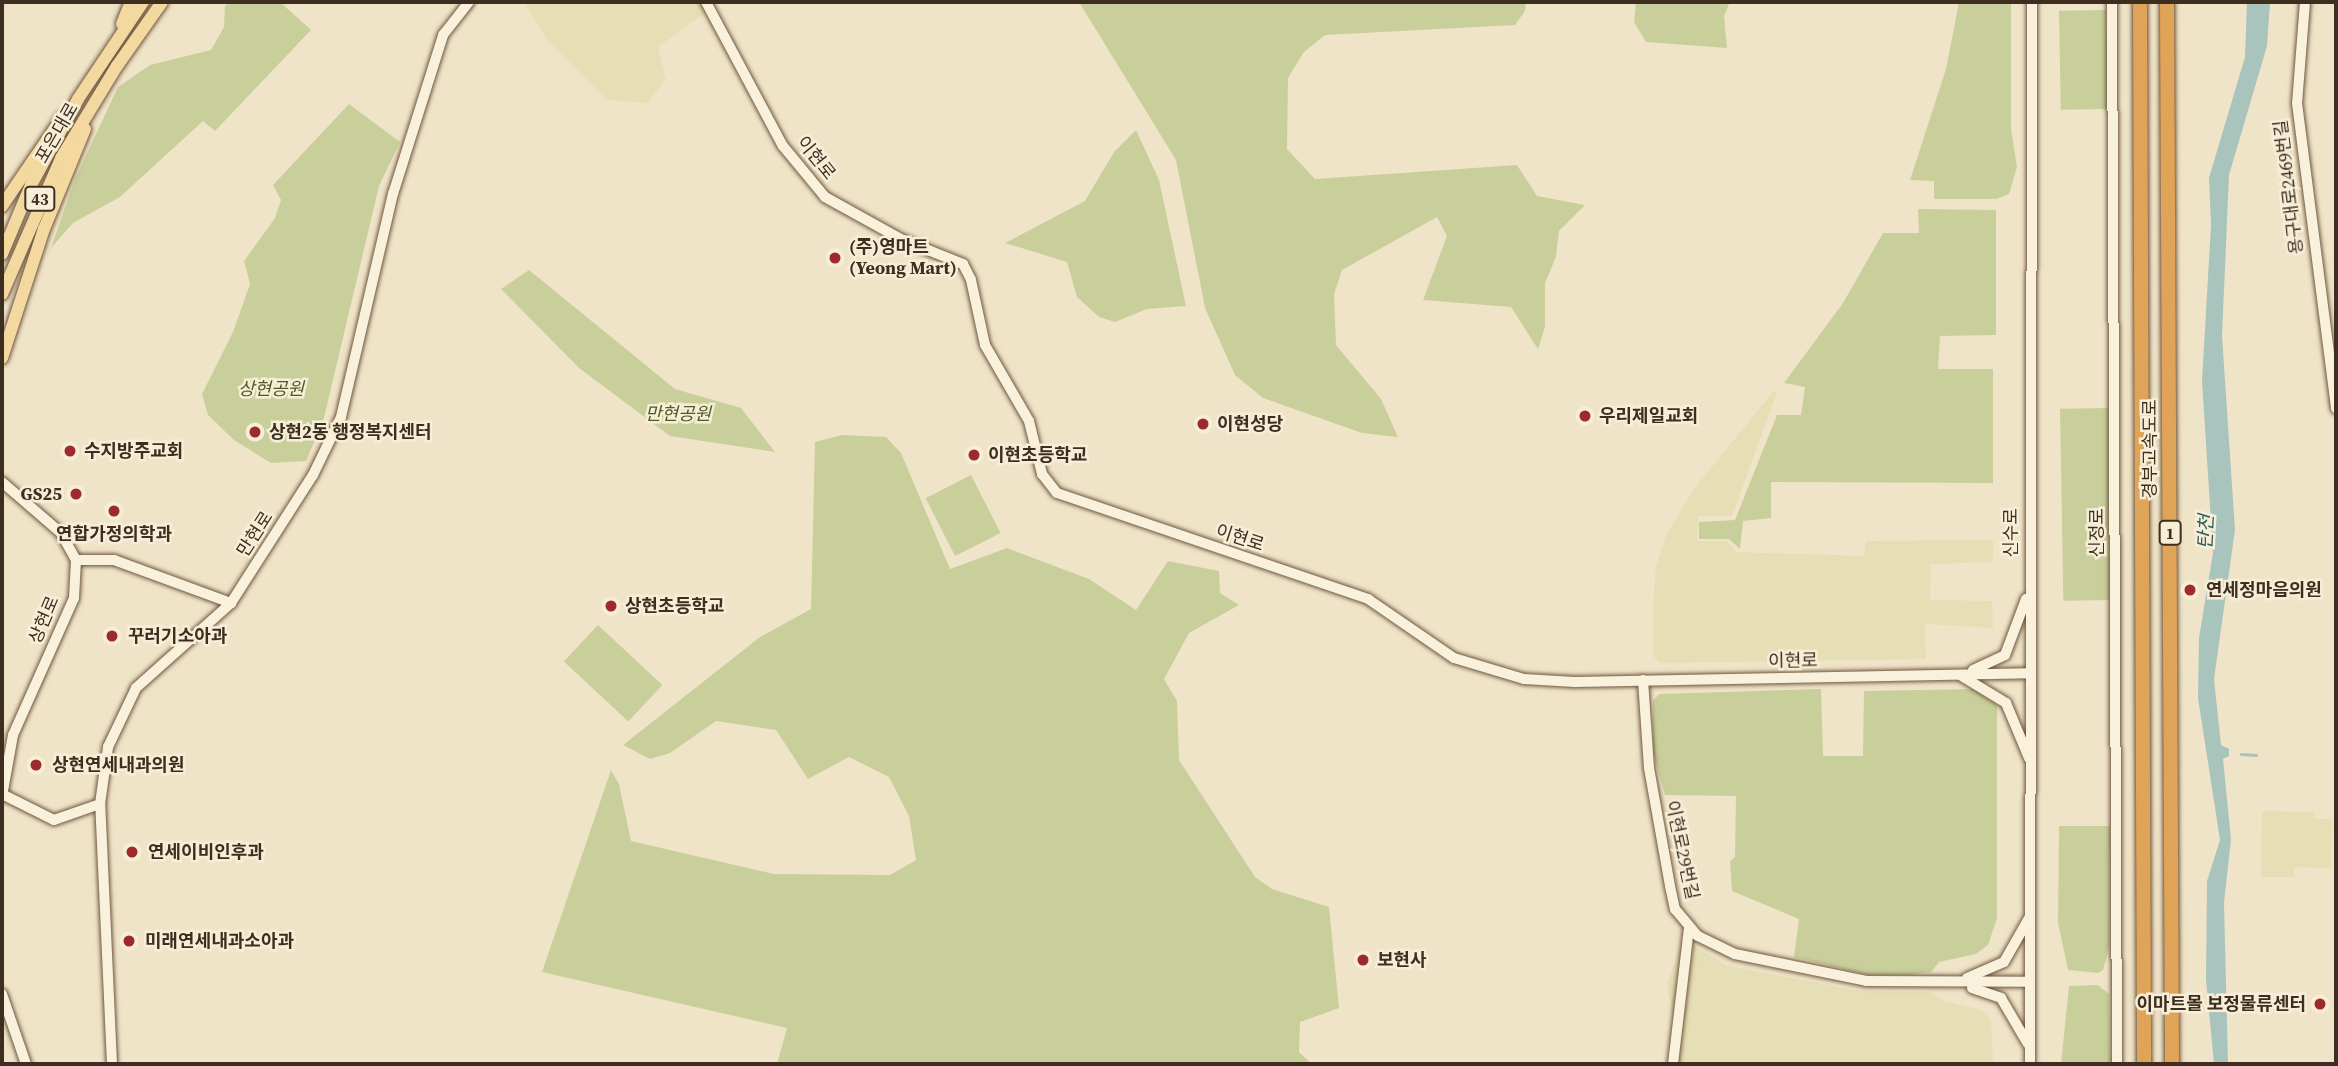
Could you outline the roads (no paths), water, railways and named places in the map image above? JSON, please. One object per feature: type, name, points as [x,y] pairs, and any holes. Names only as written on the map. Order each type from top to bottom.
[{"type":"highway","name":"경부고속도로","points":[[2140,2],[2144,1064]]},
{"type":"highway","name":"경부고속도로","points":[[2167,2],[2172,1064]]},
{"type":"main road","points":[[117,39],[131,2]]},
{"type":"main road","name":"포은대로","points":[[2,254],[31,185],[78,99],[143,2]]},
{"type":"main road","name":"포은대로","points":[[2,294],[38,204],[91,110],[162,2]]},
{"type":"main road","points":[[2,206],[38,147],[78,99]]},
{"type":"main road","points":[[2,358],[91,110]]},
{"type":"street","name":"만현로","points":[[112,1064],[100,804],[108,747],[136,688],[231,603],[313,475],[341,417],[393,194],[443,35],[469,2]]},
{"type":"street","name":"이현로","points":[[706,2],[783,146],[825,197],[903,240],[963,264],[971,280],[985,345],[1030,421],[1042,474],[1057,494],[1368,599],[1444,652],[1481,668],[1547,681],[2030,673]]},
{"type":"street","name":"신수로","points":[[2030,1064],[2028,593],[2032,2]]},
{"type":"street","name":"신정로","points":[[2112,2],[2117,1064]]},
{"type":"street","name":"용구대로2469번길","points":[[2305,2],[2297,103],[2336,409]]},
{"type":"street","points":[[2,482],[61,533],[76,560],[114,560],[231,603]]},
{"type":"street","name":"상현로","points":[[2,795],[13,735],[74,598],[76,560]]},
{"type":"street","points":[[1958,674],[1991,664],[2005,655],[2028,593]]},
{"type":"street","points":[[1958,674],[2006,703],[2030,761]]},
{"type":"street","name":"이현로29번길","points":[[1643,680],[1655,811],[1672,900],[1689,928]]},
{"type":"street","points":[[2,795],[54,820],[100,804]]},
{"type":"street","points":[[1931,983],[1999,967],[2030,915]]},
{"type":"street","points":[[1673,1064],[1689,928],[1714,946],[1735,954],[1866,981],[2030,982]]},
{"type":"street","points":[[1931,983],[1975,988],[2001,998],[2030,1048]]},
{"type":"street","points":[[2,994],[26,1064]]},
{"type":"water","name":"탄천","points":[[2247,2],[2270,2],[2267,46],[2229,175],[2222,336],[2235,530],[2214,679],[2221,745],[2229,749],[2229,756],[2223,759],[2231,839],[2224,903],[2228,1064],[2214,1064],[2206,980],[2207,881],[2220,840],[2198,698],[2199,638],[2213,553],[2202,381],[2211,225],[2209,178],[2245,57]]},
{"type":"waterway","points":[[2241,754],[2256,755]]},
{"type":"place","name":"(주)영마트 (Yeong Mart)","points":[[835,258]]},
{"type":"place","name":"우리제일교회","points":[[1585,416]]},
{"type":"place","name":"이현성당","points":[[1203,424]]},
{"type":"place","name":"상현2동 행정복지센터","points":[[255,432]]},
{"type":"place","name":"수지방주교회","points":[[70,451]]},
{"type":"place","name":"이현초등학교","points":[[974,455]]},
{"type":"place","name":"GS25","points":[[76,494]]},
{"type":"place","name":"연합가정의학과","points":[[114,511]]},
{"type":"place","name":"연세정마음의원","points":[[2190,590]]},
{"type":"place","name":"상현초등학교","points":[[611,606]]},
{"type":"place","name":"꾸러기소아과","points":[[112,636]]},
{"type":"place","name":"상현연세내과의원","points":[[36,765]]},
{"type":"place","name":"연세이비인후과","points":[[132,852]]},
{"type":"place","name":"미래연세내과소아과","points":[[129,941]]},
{"type":"place","name":"보현사","points":[[1363,960]]},
{"type":"place","name":"이마트몰 보정물류센터","points":[[2320,1004]]},
{"type":"park label","name":"상현공원","points":[[271,389]]},
{"type":"park label","name":"만현공원","points":[[678,414]]}]
